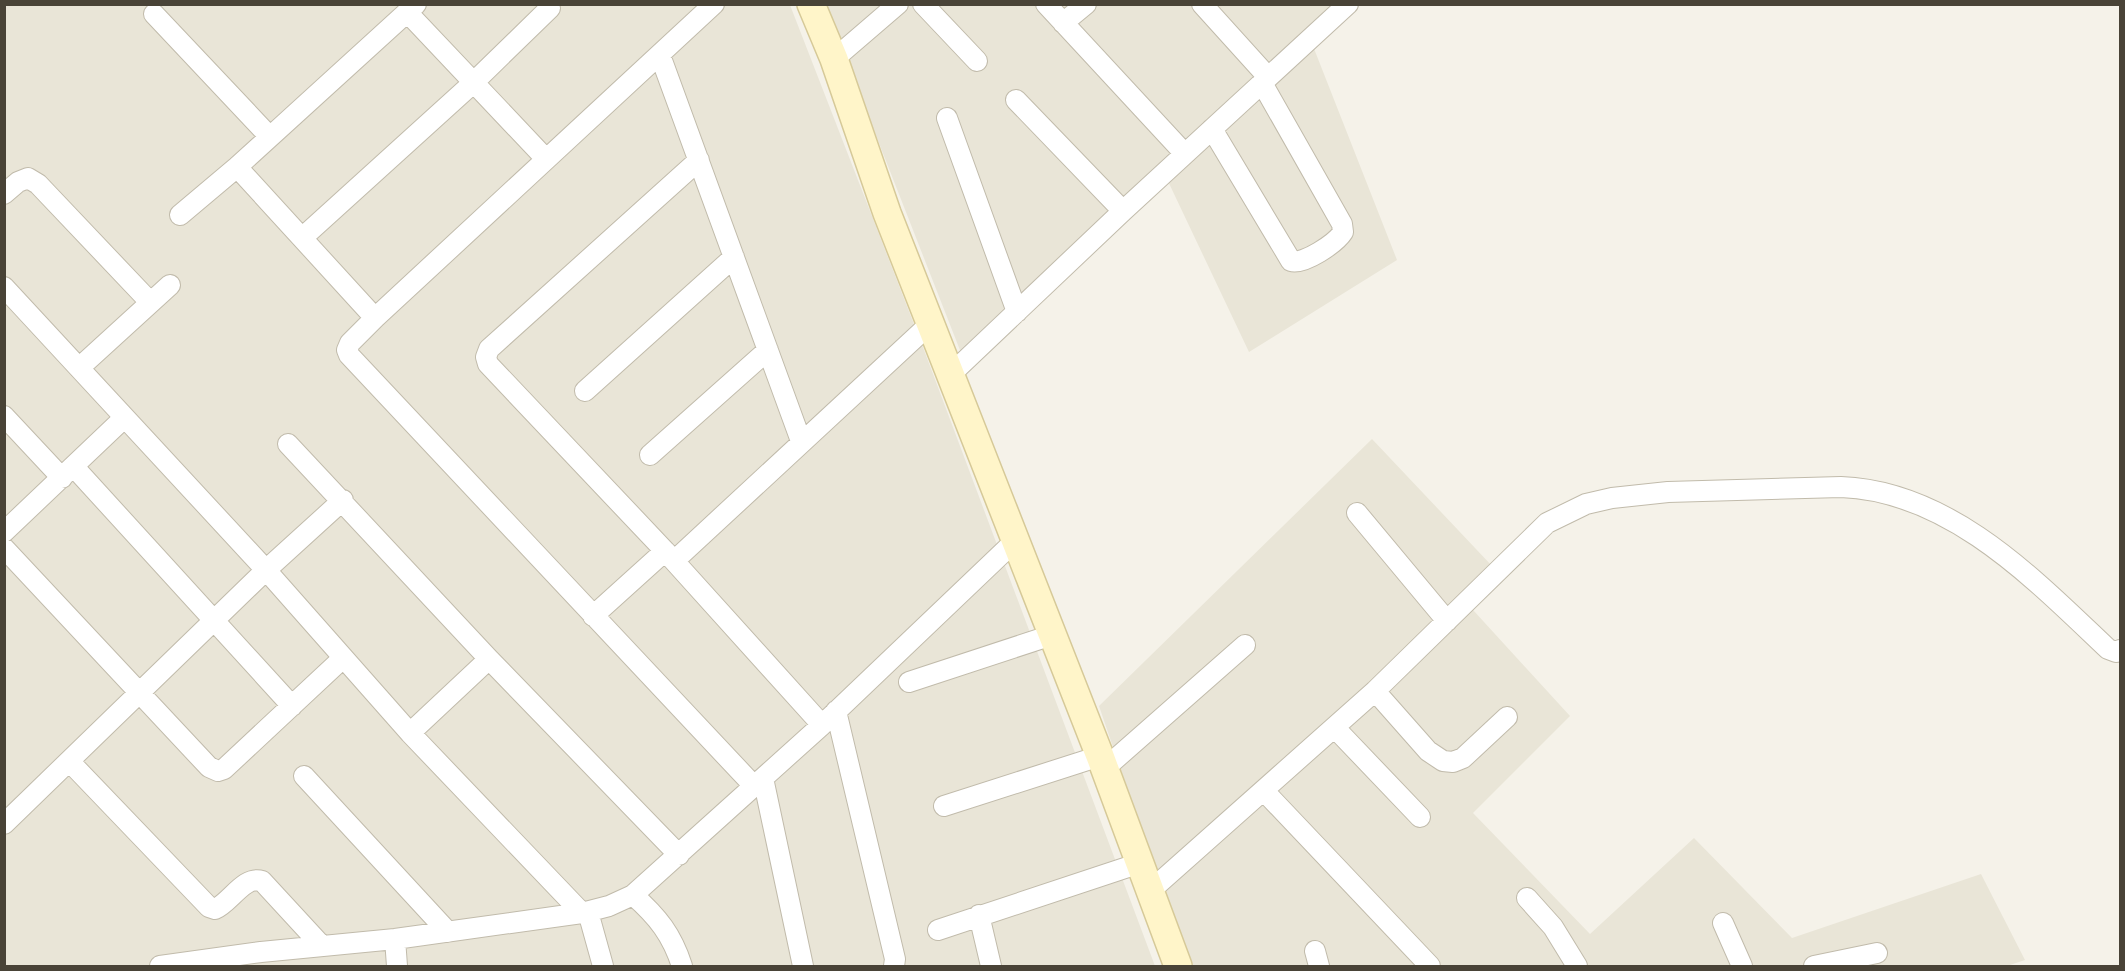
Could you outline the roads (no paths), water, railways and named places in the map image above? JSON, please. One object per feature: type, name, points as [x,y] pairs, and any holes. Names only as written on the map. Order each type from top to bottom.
[{"type":"street","points":[[714,4],[375,318],[350,343],[347,350],[349,355],[593,616],[758,782],[803,966]]},
{"type":"street","points":[[811,4],[834,59],[887,213],[1102,762],[1178,966]]},
{"type":"street","points":[[834,59],[898,4]]},
{"type":"street","points":[[923,4],[977,61]]},
{"type":"street","points":[[1046,4],[1185,154]]},
{"type":"street","points":[[1063,23],[1086,4]]},
{"type":"street","points":[[1202,4],[1265,80],[1342,224],[1343,232],[1339,238],[1304,261],[1298,263],[1291,261],[1212,129]]},
{"type":"street","points":[[950,375],[1123,211],[1348,4]]},
{"type":"street","points":[[180,215],[270,137],[411,8],[473,83],[546,159]]},
{"type":"street","points":[[302,238],[473,83],[550,8]]},
{"type":"street","points":[[154,14],[270,137]]},
{"type":"street","points":[[660,55],[801,441]]},
{"type":"street","points":[[1016,100],[1123,211]]},
{"type":"street","points":[[947,118],[1017,312]]},
{"type":"street","points":[[699,160],[489,350],[486,357],[488,364],[669,556],[822,724]]},
{"type":"street","points":[[237,166],[375,318]]},
{"type":"street","points":[[4,194],[18,182],[28,178],[39,184],[150,302]]},
{"type":"street","points":[[585,391],[734,257]]},
{"type":"street","points":[[79,368],[170,285]]},
{"type":"street","points":[[4,286],[266,570],[410,733],[585,912],[603,966]]},
{"type":"street","points":[[593,616],[669,556],[931,323]]},
{"type":"street","points":[[650,455],[768,350]]},
{"type":"street","points":[[4,416],[68,472],[214,621],[292,706]]},
{"type":"street","points":[[4,532],[124,418]]},
{"type":"street","points":[[288,444],[343,500],[489,659],[679,855]]},
{"type":"street","points":[[1150,891],[1375,691],[1547,523],[1586,504],[1612,498],[1668,492],[1863,488],[1883,492],[1929,509],[1977,536],[2010,558],[2108,650],[2116,652],[2121,650]]},
{"type":"street","points":[[4,824],[266,570],[343,500]]},
{"type":"street","points":[[1357,513],[1447,621]]},
{"type":"street","points":[[160,966],[262,959],[321,945],[395,939],[585,912],[609,906],[633,895],[822,724],[1015,541]]},
{"type":"street","points":[[4,548],[209,767],[218,771],[224,769],[343,658]]},
{"type":"street","points":[[909,682],[1052,635]]},
{"type":"street","points":[[944,806],[1102,762],[1245,645]]},
{"type":"street","points":[[410,733],[489,659]]},
{"type":"street","points":[[1375,691],[1428,751],[1443,761],[1453,762],[1463,758],[1507,717]]},
{"type":"street","points":[[836,711],[895,959],[894,966]]},
{"type":"street","points":[[1335,728],[1420,817]]},
{"type":"street","points":[[69,761],[209,907],[215,909],[221,906],[249,882],[256,879],[261,881],[321,945]]},
{"type":"street","points":[[304,776],[448,932]]},
{"type":"street","points":[[1264,791],[1430,966]]},
{"type":"street","points":[[938,930],[1140,863]]},
{"type":"street","points":[[633,895],[653,913],[669,934],[682,966]]},
{"type":"street","points":[[1527,898],[1553,927],[1577,966]]},
{"type":"street","points":[[979,915],[991,966]]},
{"type":"street","points":[[1723,923],[1742,966]]},
{"type":"street","points":[[395,939],[397,966]]},
{"type":"street","points":[[1814,966],[1877,952]]}]
